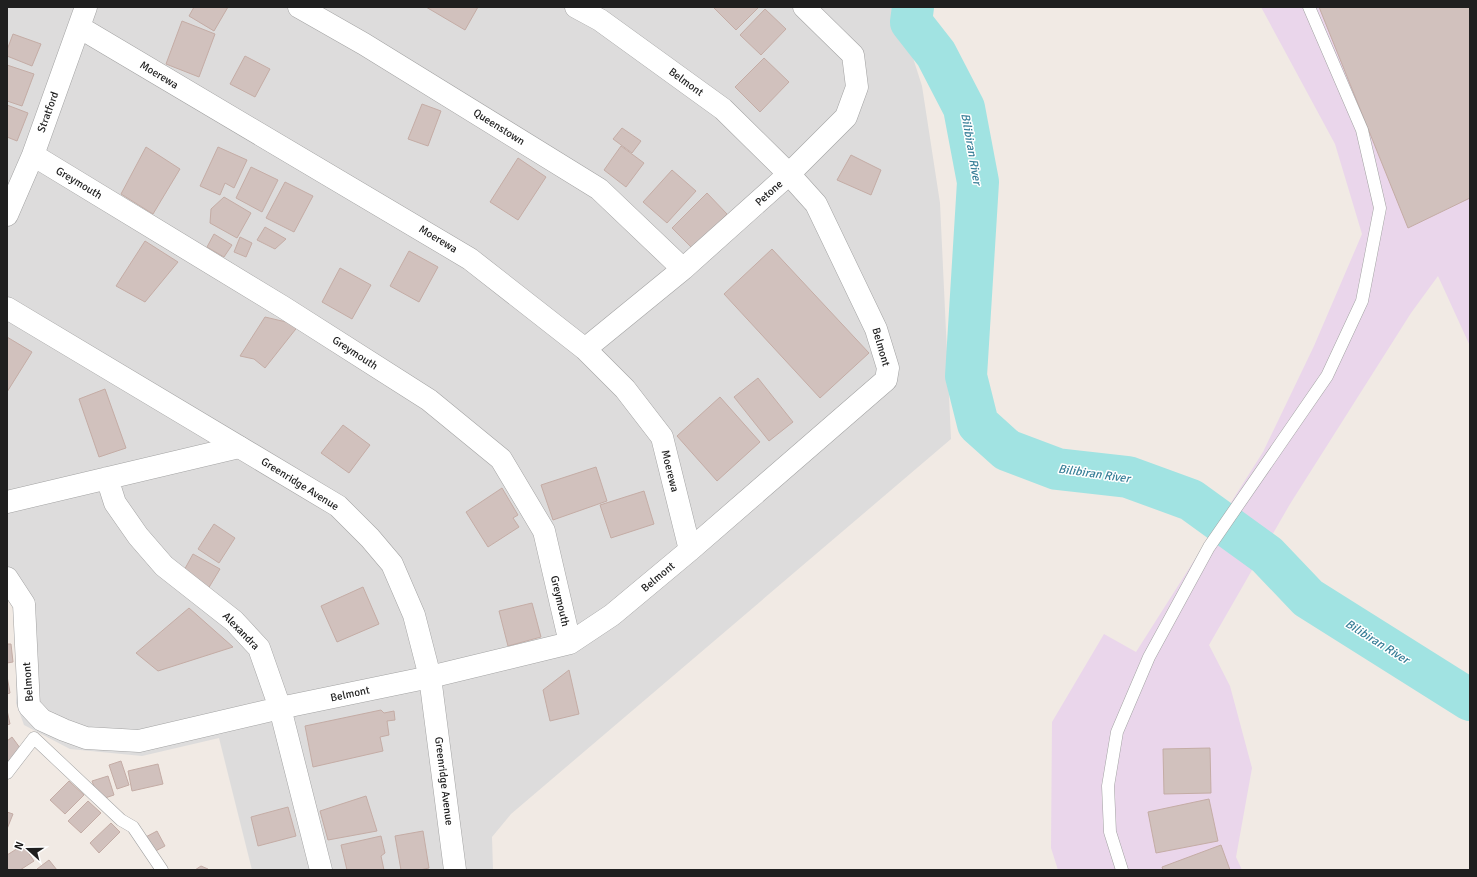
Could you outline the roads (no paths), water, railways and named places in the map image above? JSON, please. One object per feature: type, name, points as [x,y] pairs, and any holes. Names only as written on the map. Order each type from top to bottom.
[{"type":"street","name":"Stratford","points":[[7,215],[32,155],[86,7]]},
{"type":"street","name":"Queenstown","points":[[299,7],[364,44],[600,189],[683,270]]},
{"type":"street","name":"Belmont","points":[[7,578],[24,604],[29,706],[42,720],[86,738],[139,741],[280,708],[430,677],[570,643],[612,615],[690,550],[886,380],[888,368],[876,329],[816,204],[789,174],[722,108],[600,20],[576,7]]},
{"type":"street","name":"Petone","points":[[585,349],[683,270],[789,174],[846,116],[857,87],[853,55],[804,7]]},
{"type":"street","name":"Moerewa","points":[[79,27],[470,258],[585,349],[625,389],[662,437],[690,550]]},
{"type":"street","name":"Greymouth","points":[[32,155],[283,307],[422,396],[501,459],[544,531],[570,643]]},
{"type":"street","name":"Greenridge Avenue","points":[[7,308],[338,506],[370,538],[392,564],[414,616],[430,677],[455,870]]},
{"type":"street","points":[[7,502],[239,447]]},
{"type":"street","name":"Alexandra","points":[[107,478],[115,503],[138,536],[164,566],[234,621],[259,648],[280,708],[321,870]]},
{"type":"lane","points":[[1122,870],[1110,832],[1108,786],[1117,732],[1149,657],[1210,547],[1327,376],[1362,301],[1380,208],[1362,130],[1308,7]]},
{"type":"lane","points":[[7,773],[34,738],[121,820],[133,827],[162,870]]},
{"type":"waterway","name":"Bilibiran River","points":[[913,7],[911,22],[936,54],[964,108],[978,182],[966,376],[978,424],[1007,450],[1057,469],[1128,477],[1191,500],[1267,555],[1308,598],[1470,700]]}]
